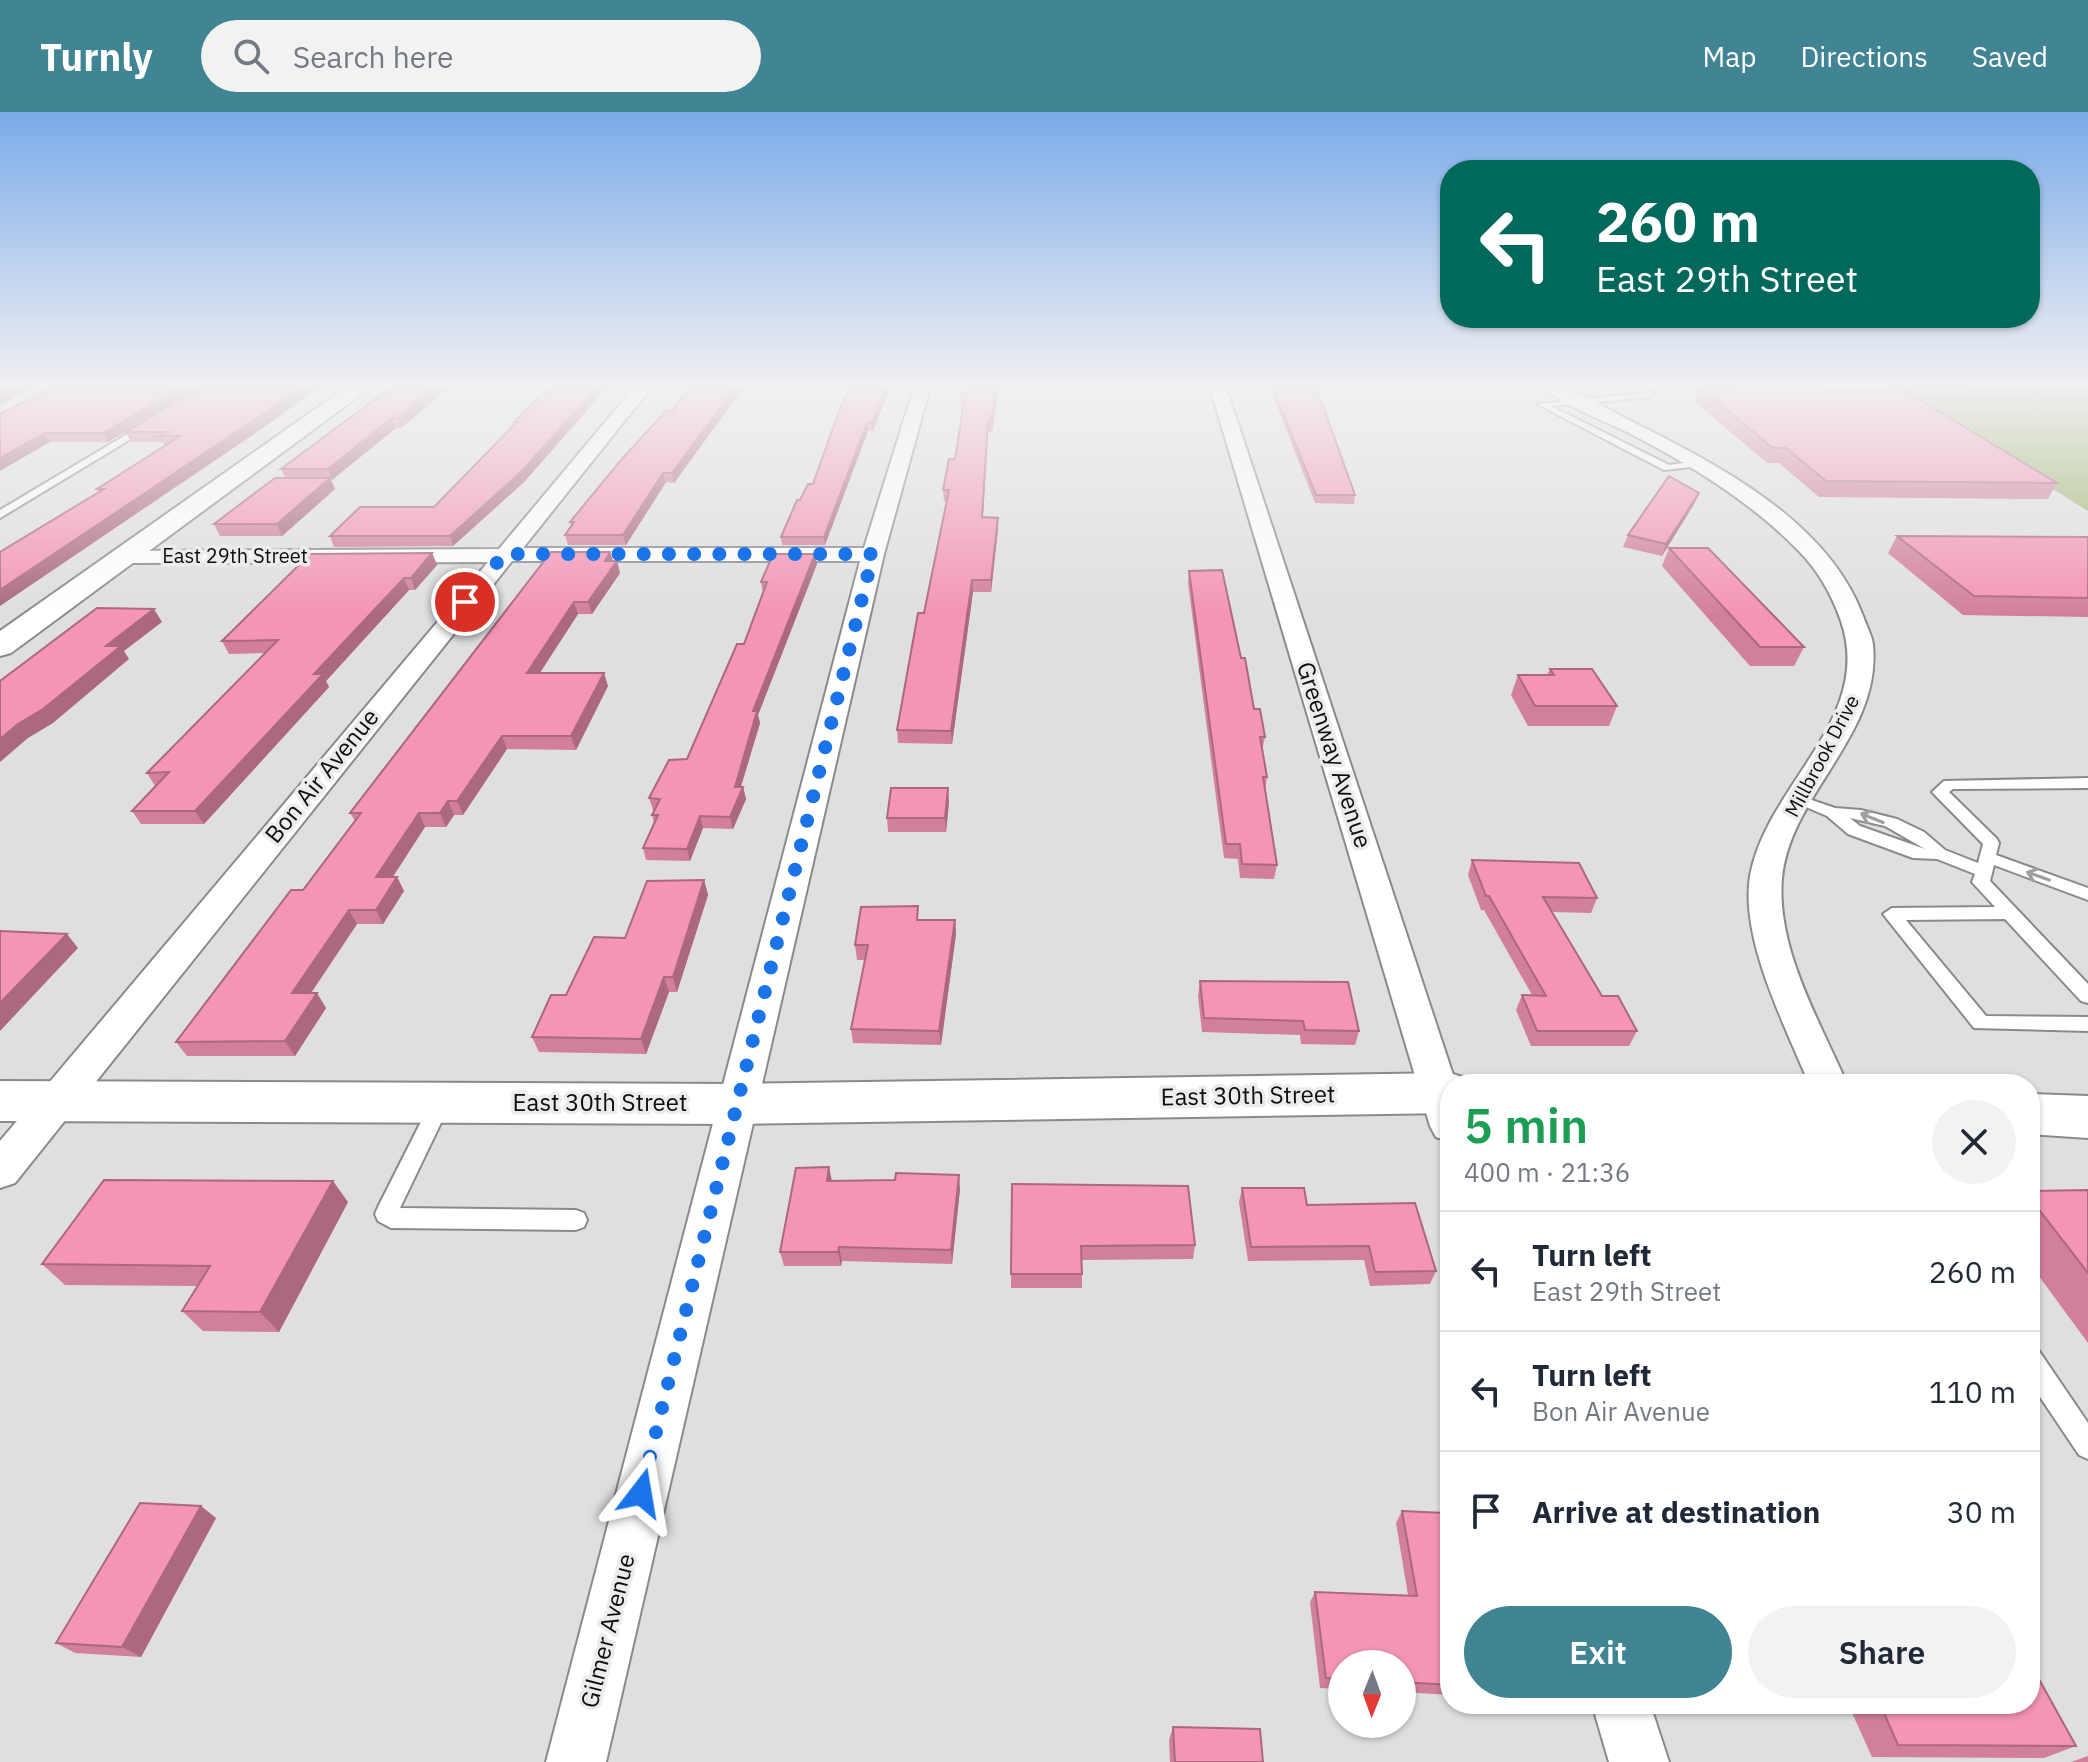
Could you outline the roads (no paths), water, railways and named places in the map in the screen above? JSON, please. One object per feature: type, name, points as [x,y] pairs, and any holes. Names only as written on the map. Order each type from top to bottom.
[{"type":"street","points":[[0,646],[258,461]]},
{"type":"street","name":"Bon Air Avenue","points":[[0,1171],[582,461]]},
{"type":"street","name":"Gilmer Avenue","points":[[576,1762],[873,554],[900,461]]},
{"type":"street","name":"Greenway Avenue","points":[[1242,461],[1440,1082]]},
{"type":"street","name":"Millbrook Drive","points":[[1691,461],[1784,522],[1828,571],[1854,614],[1862,645],[1856,699],[1800,801],[1766,876],[1772,942],[1824,1074]]},
{"type":"street","name":"East 29th Street","points":[[125,556],[873,554]]},
{"type":"street","name":"East 30th Street","points":[[0,1101],[1440,1104]]},
{"type":"street","points":[[2040,1115],[2088,1117]]},
{"type":"street","points":[[1624,1714],[1639,1762]]},
{"type":"lane","points":[[0,515],[89,461]]},
{"type":"lane","points":[[2088,783],[1949,784],[1940,792],[1991,843],[1981,882],[2088,996]]},
{"type":"lane","points":[[1800,801],[1833,813],[1859,813],[1928,840],[1939,854],[1986,864],[2088,894]]},
{"type":"lane","points":[[2011,913],[1892,914],[1981,1023],[2088,1024]]},
{"type":"lane","points":[[441,1102],[386,1214],[391,1218],[576,1220]]},
{"type":"lane","points":[[2040,1375],[2088,1446]]}]
